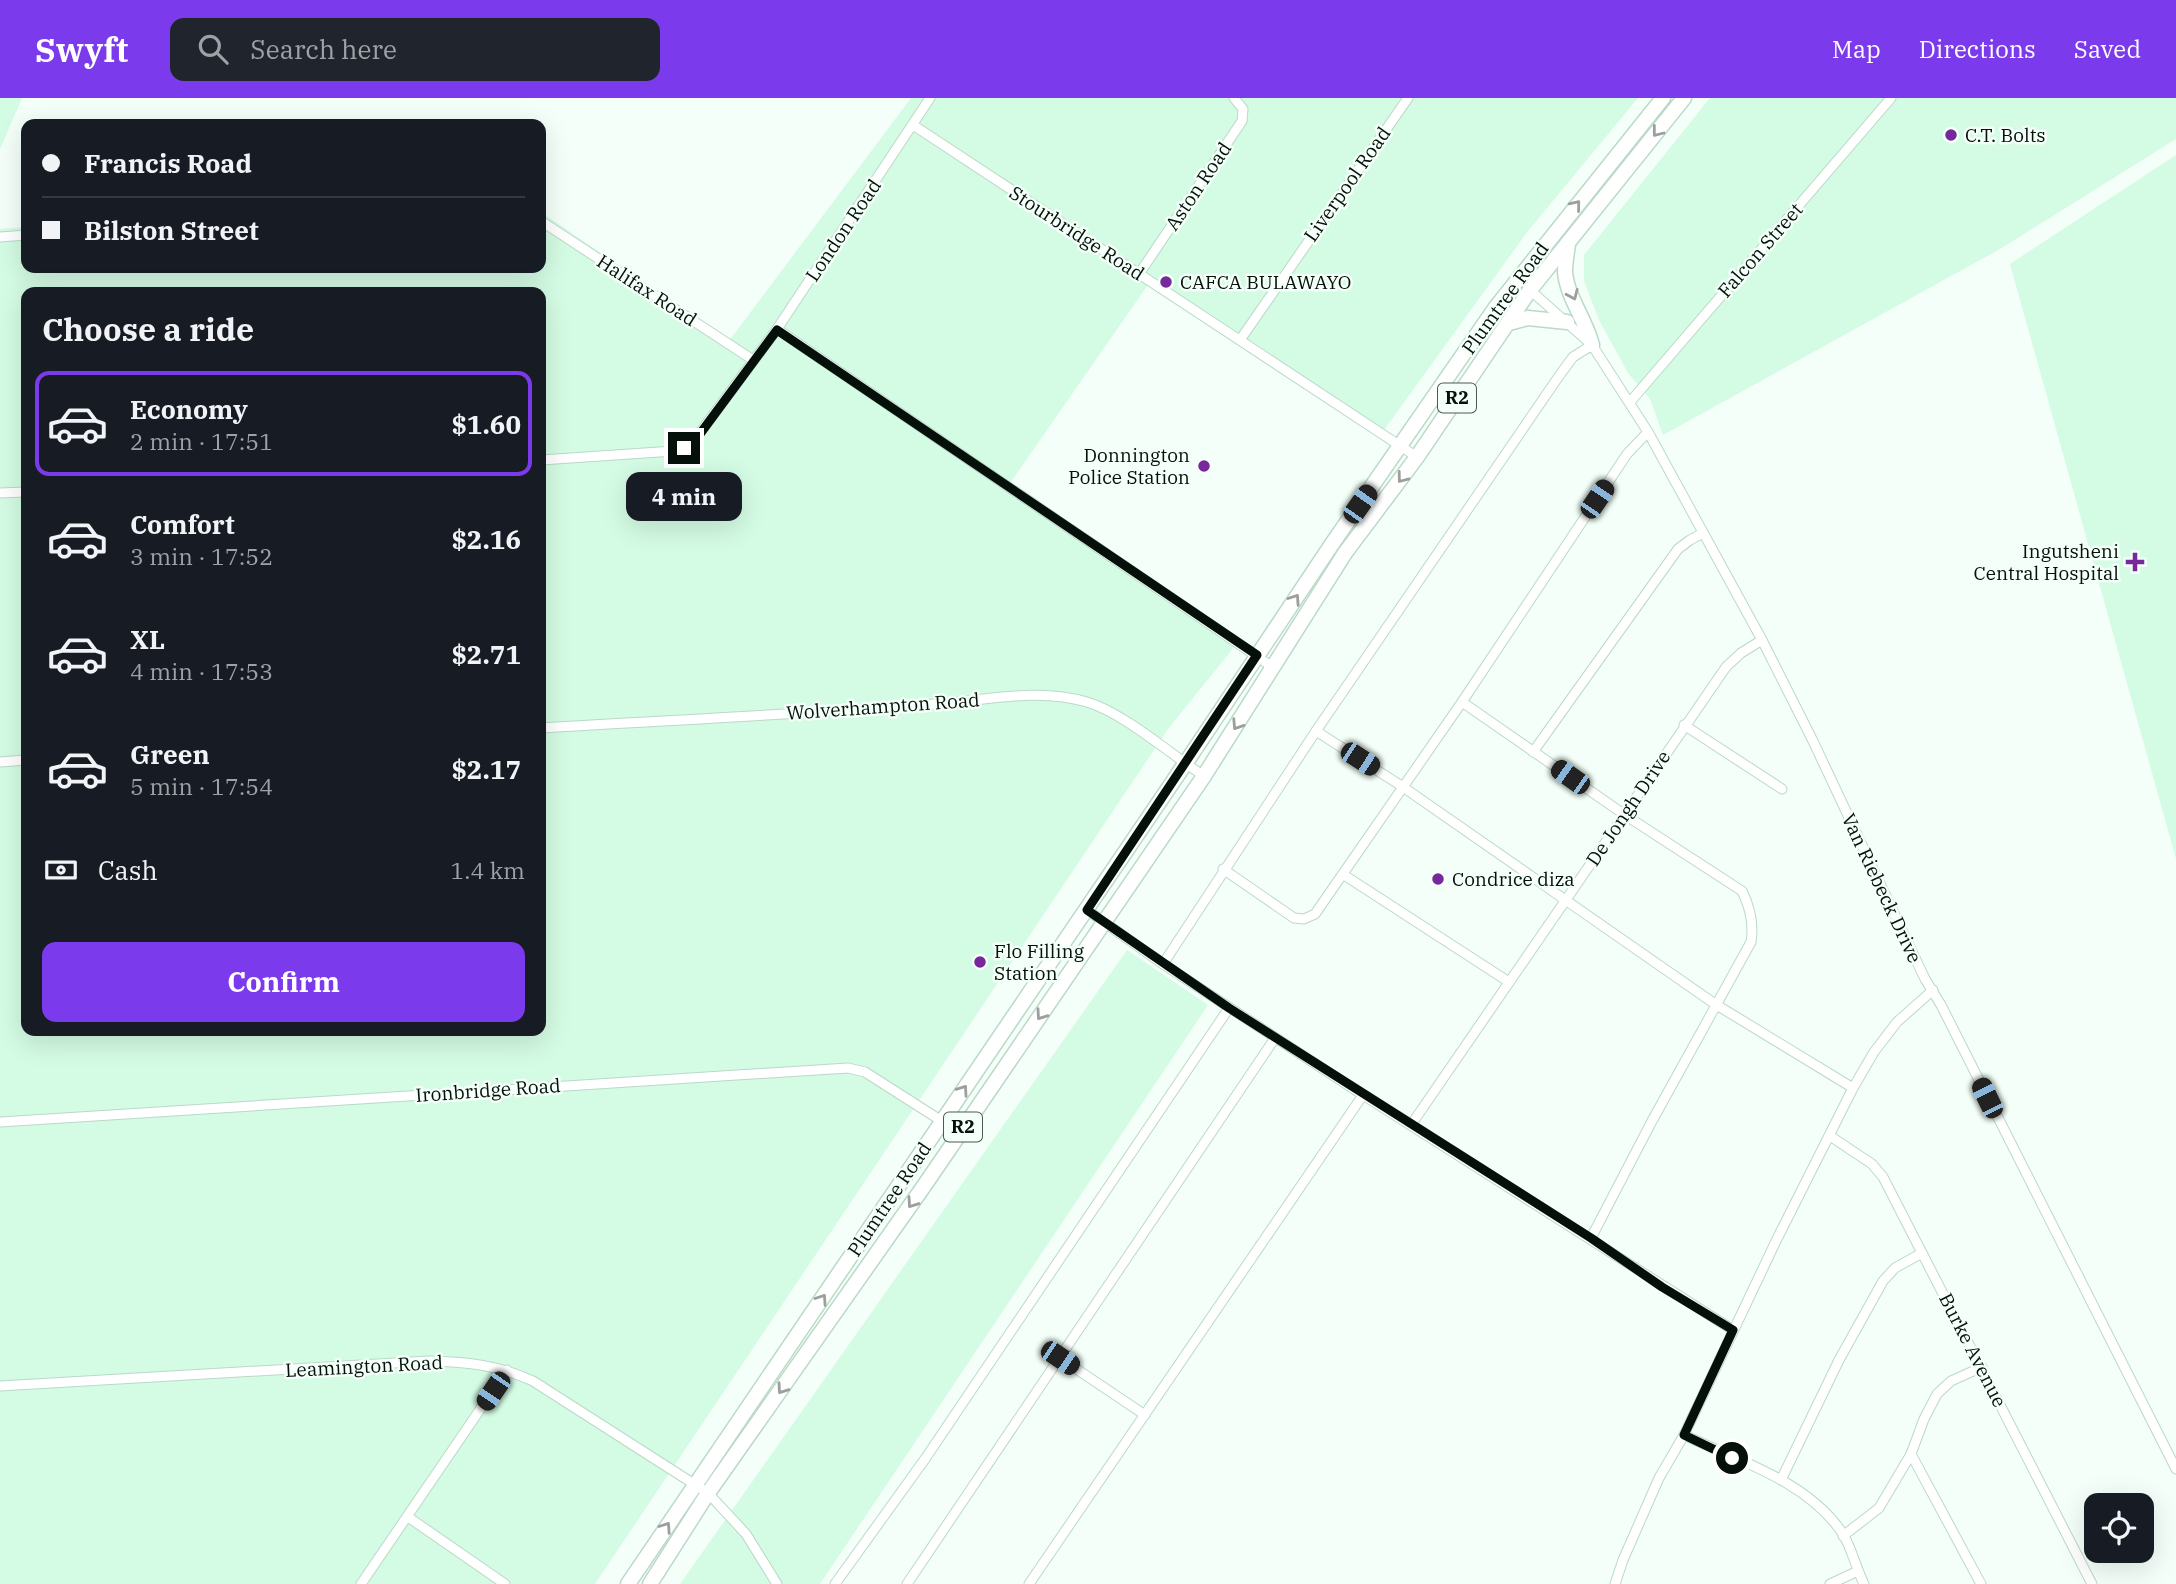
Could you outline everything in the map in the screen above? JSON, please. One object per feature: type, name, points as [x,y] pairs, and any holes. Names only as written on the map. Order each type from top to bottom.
[{"type":"highway","name":"Plumtree Road","points":[[628,1584],[1496,307],[1663,98]]},
{"type":"highway","name":"Plumtree Road","points":[[650,1584],[708,1493],[916,1197],[1204,776],[1345,553],[1417,457],[1530,290],[1684,98]]},
{"type":"highway","points":[[1569,242],[1565,269],[1567,283],[1588,328],[1592,345]]},
{"type":"highway","points":[[1496,307],[1516,294],[1530,290],[1529,274],[1533,258]]},
{"type":"highway","points":[[1509,323],[1528,318],[1567,322]]},
{"type":"street","name":"London Road","points":[[546,460],[674,451],[694,442],[777,330],[930,98]]},
{"type":"street","name":"Aston Road","points":[[1139,274],[1242,121],[1243,109],[1234,98]]},
{"type":"street","name":"Liverpool Road","points":[[1240,340],[1408,98]]},
{"type":"street","name":"Falcon Street","points":[[1630,402],[1891,98]]},
{"type":"street","name":"Stourbridge Road","points":[[913,125],[1417,457]]},
{"type":"street","name":"Halifax Road","points":[[546,224],[753,359]]},
{"type":"street","points":[[0,237],[21,235]]},
{"type":"street","name":"Van Riebeck Drive","points":[[1530,290],[1592,345],[1630,402],[1762,640],[1925,979],[1933,990],[2176,1469]]},
{"type":"street","points":[[777,330],[1274,668]]},
{"type":"street","points":[[1163,964],[1316,731],[1559,376],[1573,357],[1592,345]]},
{"type":"street","points":[[1223,870],[1299,919],[1315,914],[1462,702],[1627,454],[1648,432]]},
{"type":"street","points":[[0,493],[21,492]]},
{"type":"street","points":[[1533,752],[1678,549],[1703,533]]},
{"type":"street","name":"De Jongh Drive","points":[[1410,1125],[1726,667],[1741,653],[1762,640]]},
{"type":"street","name":"Wolverhampton Road","points":[[546,728],[935,704],[1032,695],[1067,697],[1111,712],[1204,776]]},
{"type":"street","points":[[1462,702],[1625,815],[1742,891],[1749,904],[1753,931],[1751,942],[1591,1238]]},
{"type":"street","points":[[1685,725],[1782,789]]},
{"type":"street","points":[[1316,731],[1403,787],[1716,1004],[1853,1088]]},
{"type":"street","points":[[0,762],[21,760]]},
{"type":"street","points":[[1344,875],[1509,982]]},
{"type":"street","points":[[1087,910],[1275,1038],[1733,1330]]},
{"type":"street","points":[[1618,1583],[1623,1560],[1659,1478],[1684,1435],[1804,1183],[1853,1088],[1874,1052],[1897,1022],[1933,990]]},
{"type":"street","points":[[835,1584],[925,1459],[1229,1008]]},
{"type":"street","points":[[907,1584],[1275,1038]]},
{"type":"street","name":"Ironbridge Road","points":[[0,1122],[848,1068],[865,1072],[959,1132]]},
{"type":"street","points":[[1029,1584],[1363,1095]]},
{"type":"street","name":"Burke Avenue","points":[[1830,1136],[1872,1164],[1883,1177],[2092,1584]]},
{"type":"street","points":[[1780,1480],[1839,1360],[1883,1281],[1895,1268],[1922,1253]]},
{"type":"street","points":[[1060,1358],[1145,1415]]},
{"type":"street","name":"Leamington Road","points":[[0,1386],[429,1362],[478,1363],[507,1370],[533,1381],[708,1493],[746,1534],[778,1584]]},
{"type":"street","points":[[1843,1535],[1879,1508],[1911,1454],[1937,1394],[1951,1381],[1982,1367]]},
{"type":"street","points":[[361,1584],[507,1370]]},
{"type":"street","points":[[1684,1435],[1780,1480],[1819,1505],[1843,1535],[1864,1584]]},
{"type":"street","points":[[1911,1454],[1981,1584]]},
{"type":"street","points":[[408,1517],[505,1584]]},
{"type":"street","points":[[1830,1584],[1858,1571]]},
{"type":"shaded area","points":[[0,98],[22,98],[0,149]]},
{"type":"shaded area","points":[[911,98],[1638,98],[1528,231],[1384,430],[1152,279],[1006,489],[1235,646],[1168,729],[595,1584],[0,1584],[0,229],[21,227],[21,273],[546,273],[546,215],[729,341]]},
{"type":"shaded area","points":[[1710,98],[2176,98],[2176,139],[2000,249],[1663,435],[1650,399],[1628,373],[1599,320],[1584,281],[1584,255]]},
{"type":"shaded area","name":"Ingutsheni Central Hospital","points":[[2176,155],[2176,859],[2010,264]]},
{"type":"shaded area","points":[[1127,950],[1208,1005],[820,1584],[680,1584]]},
{"type":"place","name":"C.T. Bolts","points":[[1951,135]]},
{"type":"place","name":"CAFCA BULAWAYO","points":[[1166,282]]},
{"type":"place","name":"Donnington Police Station","points":[[1204,466]]},
{"type":"place","name":"Ingutsheni Central Hospital","points":[[2135,562]]},
{"type":"place","name":"Condrice diza","points":[[1438,879]]},
{"type":"place","name":"Flo Filling Station","points":[[980,962]]},
{"type":"route","points":[[684,448],[694,442],[777,330],[1257,655],[1087,910],[1229,1008],[1378,1105],[1733,1330],[1684,1435],[1732,1458]]}]
